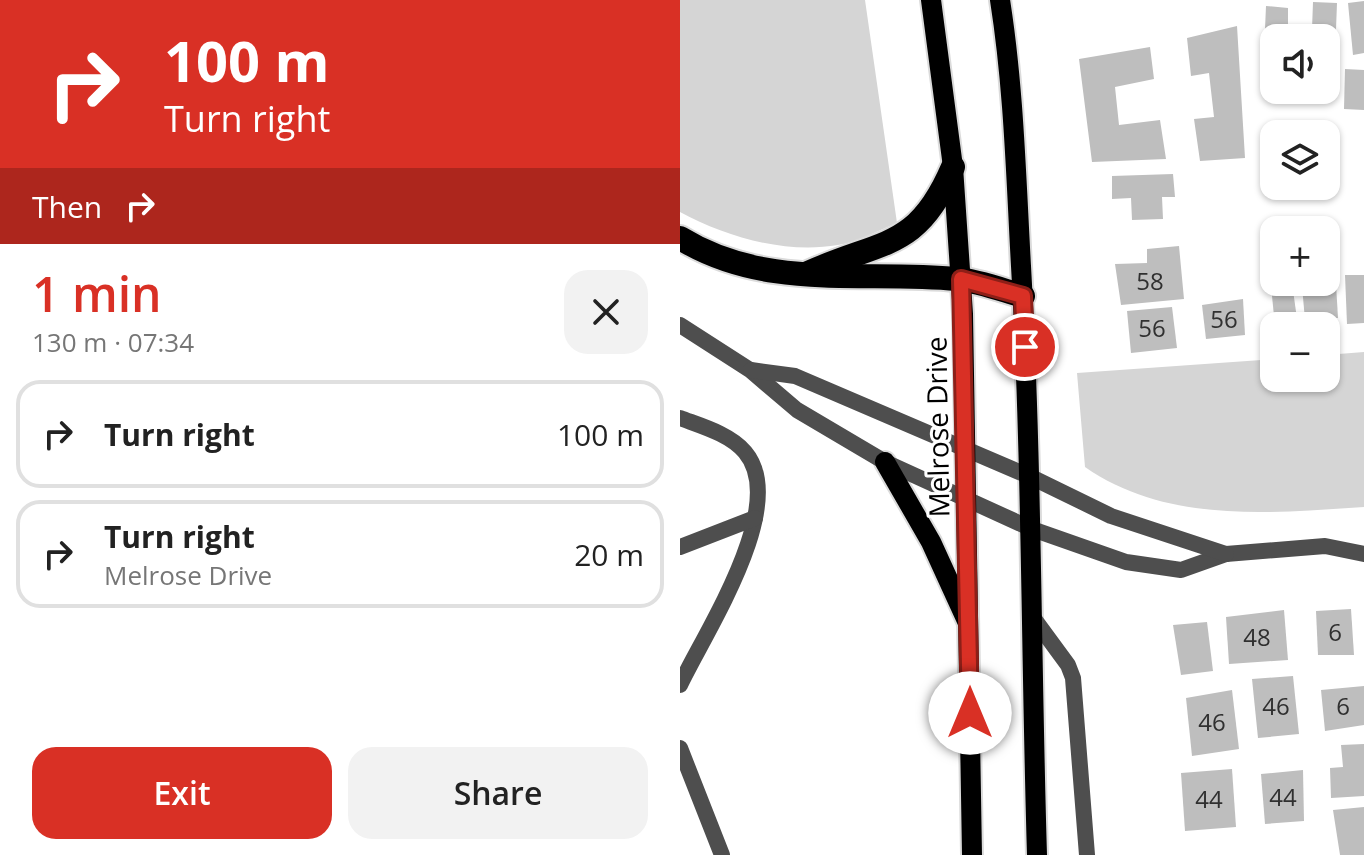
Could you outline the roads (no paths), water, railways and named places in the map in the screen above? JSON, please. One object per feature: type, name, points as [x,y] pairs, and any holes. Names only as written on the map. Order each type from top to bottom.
[{"type":"highway","points":[[802,276],[913,230],[936,203],[953,167]]},
{"type":"highway","points":[[680,238],[717,259],[754,270],[802,276],[961,279],[1023,296]]},
{"type":"main road","name":"Melrose Drive","points":[[931,0],[953,167],[961,279],[968,502],[972,855]]},
{"type":"main road","points":[[1000,0],[1015,121],[1031,477],[1037,855]]},
{"type":"main road","points":[[885,462],[931,542],[970,627]]},
{"type":"street","points":[[680,325],[750,370],[797,410],[885,462],[1032,529],[1126,562],[1181,570],[1226,554],[1325,546],[1364,554]]},
{"type":"street","points":[[750,370],[795,376],[1031,477],[1111,516],[1226,554]]},
{"type":"street","points":[[680,418],[743,449],[757,475],[759,492],[755,518],[736,571],[680,685]]},
{"type":"street","points":[[680,547],[755,518]]},
{"type":"street","points":[[1032,616],[1068,665],[1076,691],[1087,855]]},
{"type":"street","points":[[680,748],[722,855]]}]
